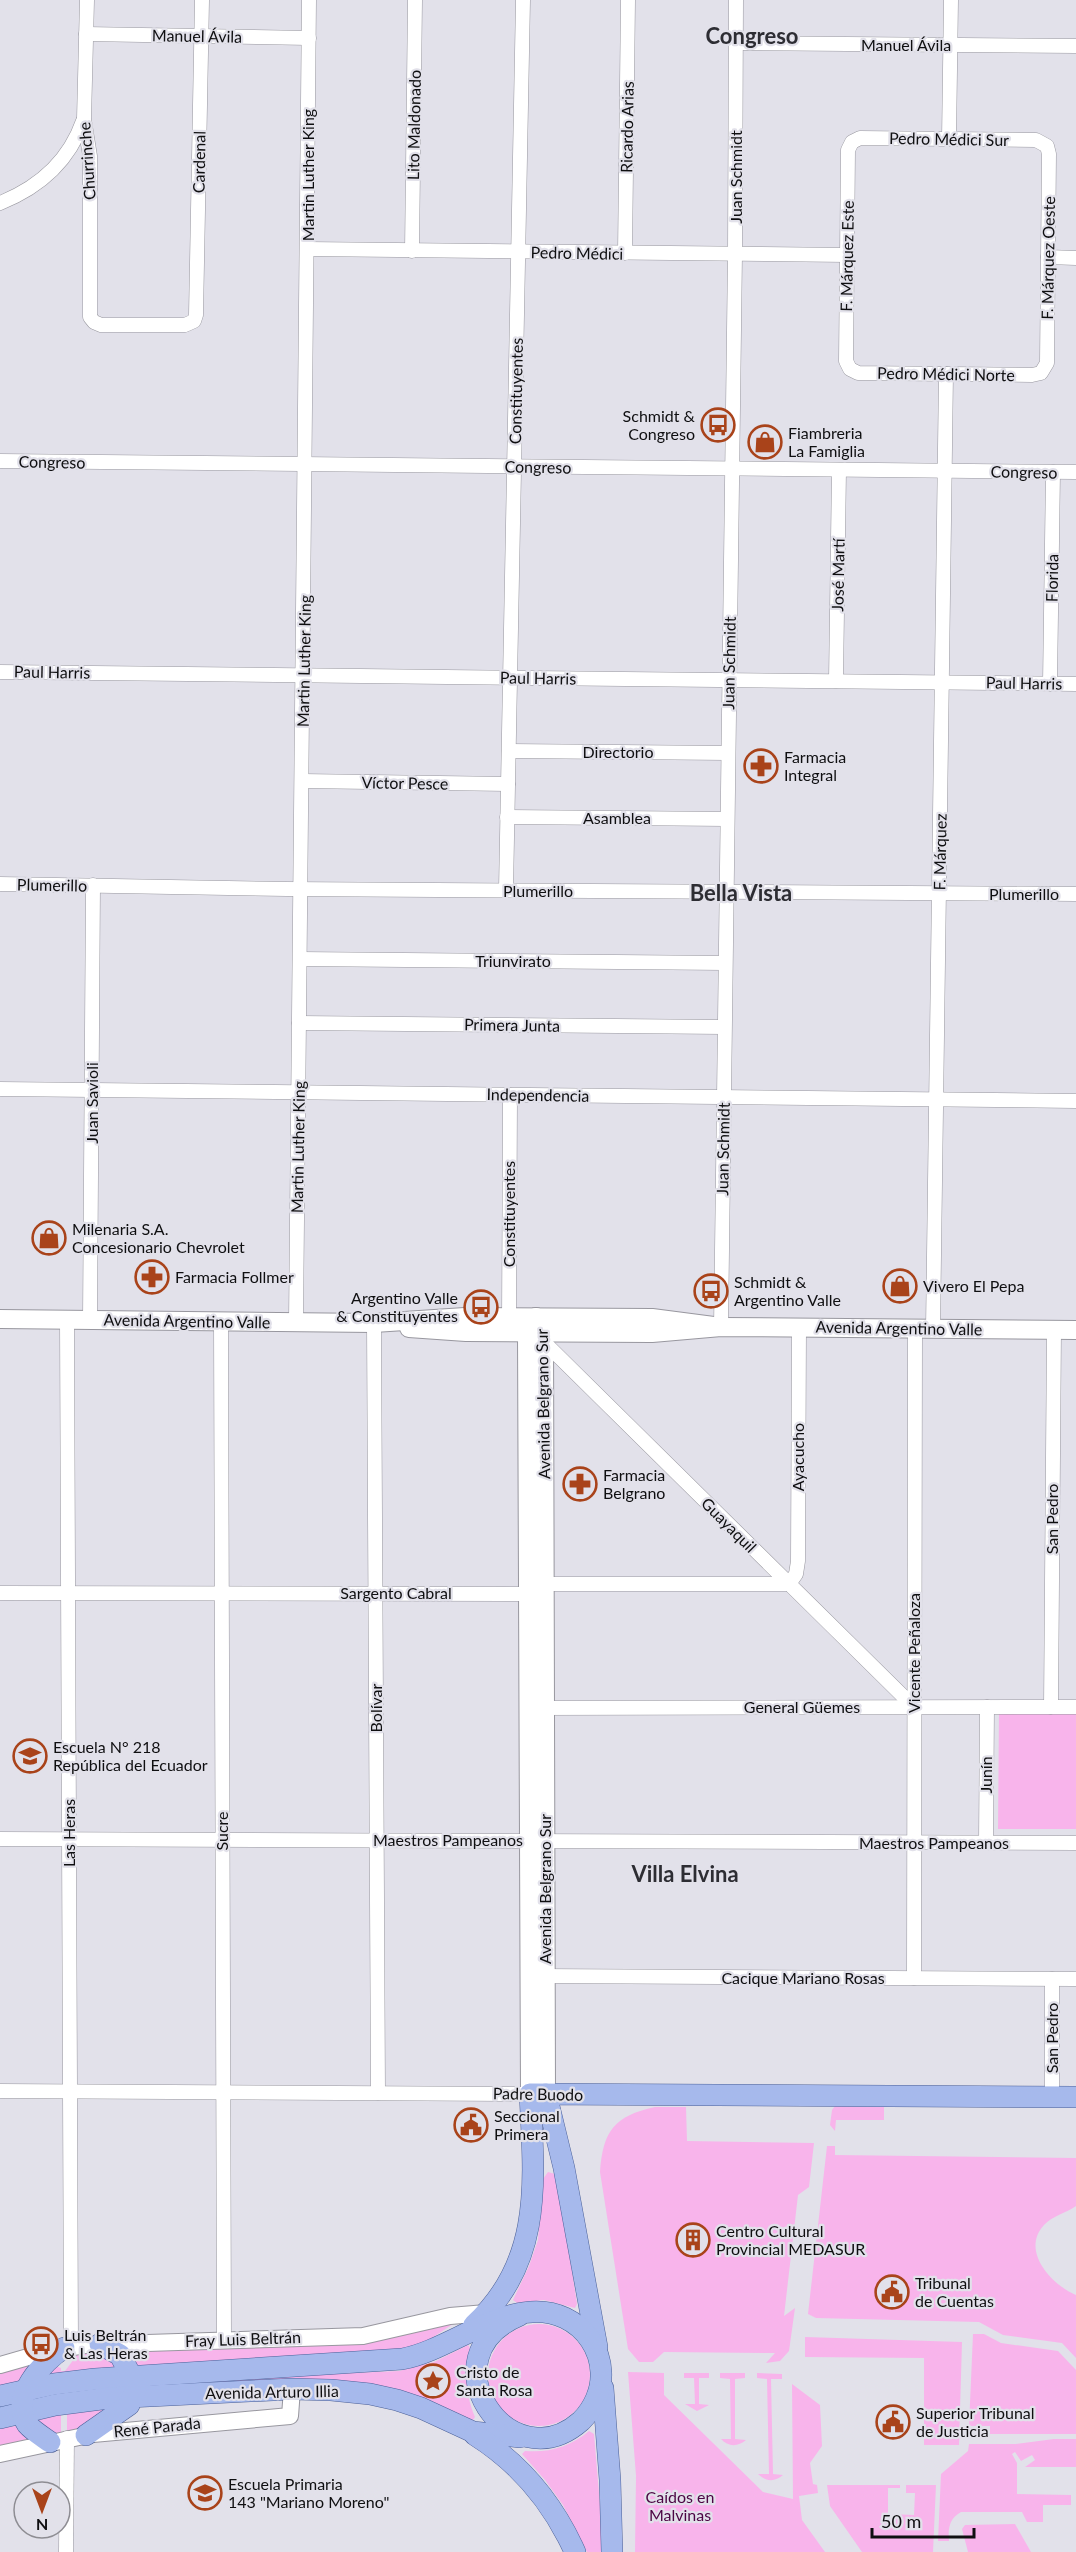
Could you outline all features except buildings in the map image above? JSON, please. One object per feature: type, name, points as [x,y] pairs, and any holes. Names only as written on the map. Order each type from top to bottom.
[{"type":"main road","name":"Avenida Argentino Valle","points":[[0,1319],[374,1323],[442,1331],[509,1325],[538,1331],[661,1333],[721,1327],[1076,1330]]},
{"type":"main road","name":"Avenida Belgrano Sur","points":[[482,2349],[489,2317],[521,2255],[533,2208],[538,2094],[537,1708],[545,1584],[538,1331]]},
{"type":"main road","name":"Avenida Belgrano Sur","points":[[537,1708],[528,1594],[538,1331]]},
{"type":"main road","name":"Avenida Belgrano Sur","points":[[538,2094],[564,2168],[601,2367],[610,2480],[612,2552]]},
{"type":"main road","name":"Padre Buodo","points":[[538,2094],[1076,2097]]},
{"type":"main road","name":"Avenida Arturo Illia","points":[[0,2397],[82,2380],[134,2386],[358,2392],[421,2408],[464,2429],[499,2436],[538,2437],[558,2434],[584,2418],[599,2392],[601,2367],[587,2335],[571,2322],[552,2314],[489,2317],[436,2349],[396,2359],[134,2386],[0,2418]]},
{"type":"main road","points":[[515,2465],[482,2400],[478,2390],[476,2369],[482,2349],[494,2332],[520,2315]]},
{"type":"main road","points":[[67,2347],[49,2360],[26,2390],[23,2412],[29,2426],[68,2438],[127,2407],[134,2386],[117,2353],[100,2344]]},
{"type":"main road","points":[[482,2400],[501,2424],[519,2434],[538,2437]]},
{"type":"main road","points":[[464,2429],[490,2444],[515,2465],[547,2501],[575,2552]]},
{"type":"street","name":"Churrinche","points":[[87,0],[84,119],[91,162],[90,315],[93,321]]},
{"type":"street","name":"Cardenal","points":[[93,321],[101,325],[187,326],[193,322],[196,315],[202,0]]},
{"type":"street","name":"Martin Luther King","points":[[296,1322],[309,0]]},
{"type":"street","name":"Lito Maldonado","points":[[412,251],[415,0]]},
{"type":"street","name":"Constituyentes","points":[[506,890],[523,0]]},
{"type":"street","name":"Ricardo Arias","points":[[625,253],[628,0]]},
{"type":"street","name":"Juan Schmidt","points":[[721,1327],[735,254],[736,0]]},
{"type":"street","points":[[949,139],[951,0]]},
{"type":"street","name":"Manuel Ávila","points":[[86,34],[309,38]]},
{"type":"street","name":"Manuel Ávila","points":[[736,44],[1076,46]]},
{"type":"street","points":[[0,203],[25,192],[57,166],[74,145],[84,119]]},
{"type":"street","name":"Pedro Médici Sur","points":[[852,142],[860,138],[1036,140],[1045,144]]},
{"type":"street","name":"F. Márquez Este","points":[[850,369],[846,361],[848,150],[852,142]]},
{"type":"street","name":"F. Márquez Oeste","points":[[1042,371],[1047,363],[1049,153],[1045,144]]},
{"type":"street","name":"Pedro Médici","points":[[307,249],[847,255]]},
{"type":"street","points":[[1048,257],[1076,258]]},
{"type":"street","name":"Pedro Médici Norte","points":[[850,369],[858,373],[1032,375],[1042,371]]},
{"type":"street","name":"F. Márquez","points":[[924,1329],[936,1099],[946,374]]},
{"type":"street","name":"Congreso","points":[[0,461],[1076,472]]},
{"type":"street","name":"José Martí","points":[[837,681],[839,470]]},
{"type":"street","name":"Florida","points":[[1050,684],[1053,472]]},
{"type":"street","name":"Paul Harris","points":[[0,672],[1076,684]]},
{"type":"street","name":"Directorio","points":[[508,752],[728,753]]},
{"type":"street","name":"Víctor Pesce","points":[[302,781],[508,784]]},
{"type":"street","name":"Asamblea","points":[[507,817],[727,819]]},
{"type":"street","name":"Plumerillo","points":[[0,884],[301,889],[1076,894]]},
{"type":"street","name":"Juan Savioli","points":[[90,1320],[93,885]]},
{"type":"street","name":"Triunvirato","points":[[300,959],[725,963]]},
{"type":"street","name":"Primera Junta","points":[[299,1023],[724,1027]]},
{"type":"street","name":"Independencia","points":[[0,1089],[1076,1101]]},
{"type":"street","name":"Constituyentes","points":[[509,1325],[510,1095]]},
{"type":"street","name":"Las Heras","points":[[67,1320],[70,2091],[67,2347]]},
{"type":"street","name":"Sucre","points":[[221,1321],[224,2340]]},
{"type":"street","name":"Bolívar","points":[[374,1323],[378,2093]]},
{"type":"street","name":"Ayacucho","points":[[789,1584],[796,1574],[798,1561],[799,1327]]},
{"type":"street","name":"Vicente Peñaloza","points":[[914,1978],[914,1707],[924,1329]]},
{"type":"street","name":"San Pedro","points":[[1051,1707],[1054,1330]]},
{"type":"street","name":"Guayaquil","points":[[538,1331],[914,1707]]},
{"type":"street","points":[[528,1594],[545,1584],[789,1584]]},
{"type":"street","name":"Sargento Cabral","points":[[0,1593],[528,1594]]},
{"type":"street","name":"Junín","points":[[986,1843],[987,1707]]},
{"type":"street","name":"General Güemes","points":[[537,1708],[1076,1707]]},
{"type":"street","name":"Maestros Pampeanos","points":[[0,1839],[1076,1843]]},
{"type":"street","name":"Cacique Mariano Rosas","points":[[537,1976],[1076,1979]]},
{"type":"street","name":"San Pedro","points":[[1052,1979],[1052,2097]]},
{"type":"street","name":"Padre Buodo","points":[[0,2091],[538,2094]]},
{"type":"street","name":"Fray Luis Beltrán","points":[[0,2365],[67,2347],[370,2335],[450,2316],[489,2317]]},
{"type":"street","name":"René Parada","points":[[0,2454],[68,2438],[290,2416],[292,2389]]},
{"type":"street","points":[[66,2552],[68,2438]]},
{"type":"green space","points":[[999,1714],[1076,1714],[1076,1829],[998,1829]]},
{"type":"green space","points":[[835,2106],[884,2107],[884,2120],[836,2120],[835,2131],[830,2125],[832,2110]]},
{"type":"green space","points":[[655,2107],[686,2107],[687,2141],[814,2143],[809,2187],[798,2195],[784,2316],[795,2308],[789,2351],[780,2361],[766,2363],[775,2353],[664,2352],[653,2362],[639,2362],[628,2349],[600,2172],[604,2146],[613,2128],[630,2115]]},
{"type":"green space","points":[[827,2146],[835,2146],[835,2155],[1076,2158],[1076,2206],[1044,2225],[1038,2235],[1036,2246],[1037,2256],[1049,2275],[1058,2284],[1076,2295],[1076,2358],[1062,2343],[1003,2335],[979,2322],[816,2318],[808,2314]]},
{"type":"green space","points":[[548,2172],[555,2174],[558,2178],[577,2304],[575,2308],[544,2300],[517,2303],[513,2300],[538,2240],[543,2179]]},
{"type":"green space","points":[[456,2322],[426,2342],[404,2349],[142,2367],[136,2365],[122,2348]]},
{"type":"green space","points":[[539,2324],[568,2332],[582,2346],[590,2375],[582,2404],[568,2418],[539,2426],[510,2418],[496,2404],[488,2375],[496,2346],[510,2332]]},
{"type":"green space","points":[[973,2334],[984,2334],[1001,2343],[1058,2351],[1076,2370],[1076,2434],[990,2434],[990,2426],[969,2426]]},
{"type":"green space","points":[[805,2337],[962,2342],[959,2445],[924,2445],[924,2358],[805,2357]]},
{"type":"green space","points":[[468,2345],[470,2348],[467,2383],[469,2400],[475,2417],[473,2420],[407,2393],[359,2383],[334,2381],[146,2388],[146,2382],[399,2371],[434,2362]]},
{"type":"green space","points":[[97,2350],[122,2367],[46,2377],[53,2365],[65,2371],[80,2351]]},
{"type":"green space","points":[[39,2358],[21,2381],[0,2389],[0,2370]]},
{"type":"green space","name":"Caídos en Malvinas","points":[[628,2372],[664,2373],[664,2395],[763,2492],[793,2499],[792,2384],[820,2405],[822,2446],[810,2463],[813,2484],[817,2485],[818,2493],[799,2496],[802,2520],[825,2552],[635,2552],[636,2476]]},
{"type":"green space","points":[[684,2373],[709,2373],[709,2378],[699,2378],[699,2404],[709,2405],[697,2411],[685,2404],[695,2404],[694,2378],[684,2378]]},
{"type":"green space","points":[[720,2373],[745,2373],[745,2378],[735,2379],[735,2439],[746,2440],[736,2445],[727,2444],[721,2439],[731,2439],[730,2379],[720,2378]]},
{"type":"green space","points":[[757,2373],[782,2374],[782,2379],[771,2379],[773,2474],[783,2475],[774,2480],[764,2479],[758,2474],[769,2474],[767,2379],[757,2378]]},
{"type":"green space","points":[[115,2405],[83,2429],[67,2434],[67,2414],[61,2413]]},
{"type":"green space","points":[[61,2413],[61,2435],[54,2436],[34,2417]]},
{"type":"green space","points":[[16,2426],[35,2438],[0,2448],[0,2428]]},
{"type":"green space","points":[[589,2431],[594,2434],[604,2552],[587,2552],[563,2505],[522,2454],[525,2451],[559,2448]]},
{"type":"green space","points":[[1054,2439],[1076,2439],[1076,2467],[1025,2467],[1035,2460],[1032,2455],[1021,2461],[1015,2452],[1012,2454],[1017,2463],[1017,2494],[1071,2495],[1071,2505],[1043,2505],[1043,2522],[1027,2522],[1022,2512],[961,2512],[950,2524],[949,2541],[938,2541],[941,2474],[968,2451],[969,2444],[1016,2444]]},
{"type":"green space","points":[[827,2485],[900,2485],[900,2488],[888,2488],[888,2514],[914,2515],[915,2493],[906,2493],[906,2485],[936,2485],[933,2552],[862,2552],[830,2506]]},
{"type":"green space","points":[[1015,2524],[1031,2552],[968,2552],[962,2529],[965,2525]]},
{"type":"place","name":"Schmidt & Congreso","points":[[718,425]]},
{"type":"place","name":"Fiambreria La Famiglia","points":[[765,442]]},
{"type":"place","name":"Farmacia Integral","points":[[761,766]]},
{"type":"place","name":"Milenaria S.A. Concesionario Chevrolet","points":[[49,1238]]},
{"type":"place","name":"Farmacia Follmer","points":[[152,1277]]},
{"type":"place","name":"Vivero El Pepa","points":[[900,1286]]},
{"type":"place","name":"Schmidt & Argentino Valle","points":[[711,1291]]},
{"type":"place","name":"Argentino Valle & Constituyentes","points":[[481,1307]]},
{"type":"place","name":"Farmacia Belgrano","points":[[580,1484]]},
{"type":"place","name":"Escuela N° 218 República del Ecuador","points":[[30,1756]]},
{"type":"place","name":"Seccional Primera","points":[[471,2125]]},
{"type":"place","name":"Centro Cultural Provincial MEDASUR","points":[[693,2240]]},
{"type":"place","name":"Tribunal de Cuentas","points":[[892,2292]]},
{"type":"place","name":"Luis Beltrán & Las Heras","points":[[41,2344]]},
{"type":"place","name":"Cristo de Santa Rosa","points":[[433,2381]]},
{"type":"place","name":"Superior Tribunal de Justicia","points":[[893,2422]]},
{"type":"place","name":"Escuela Primaria 143 \"Mariano Moreno\"","points":[[205,2493]]},
{"type":"district","name":"Congreso","points":[[752,36]]},
{"type":"district","name":"Bella Vista","points":[[741,893]]},
{"type":"district","name":"Villa Elvina","points":[[685,1874]]}]
